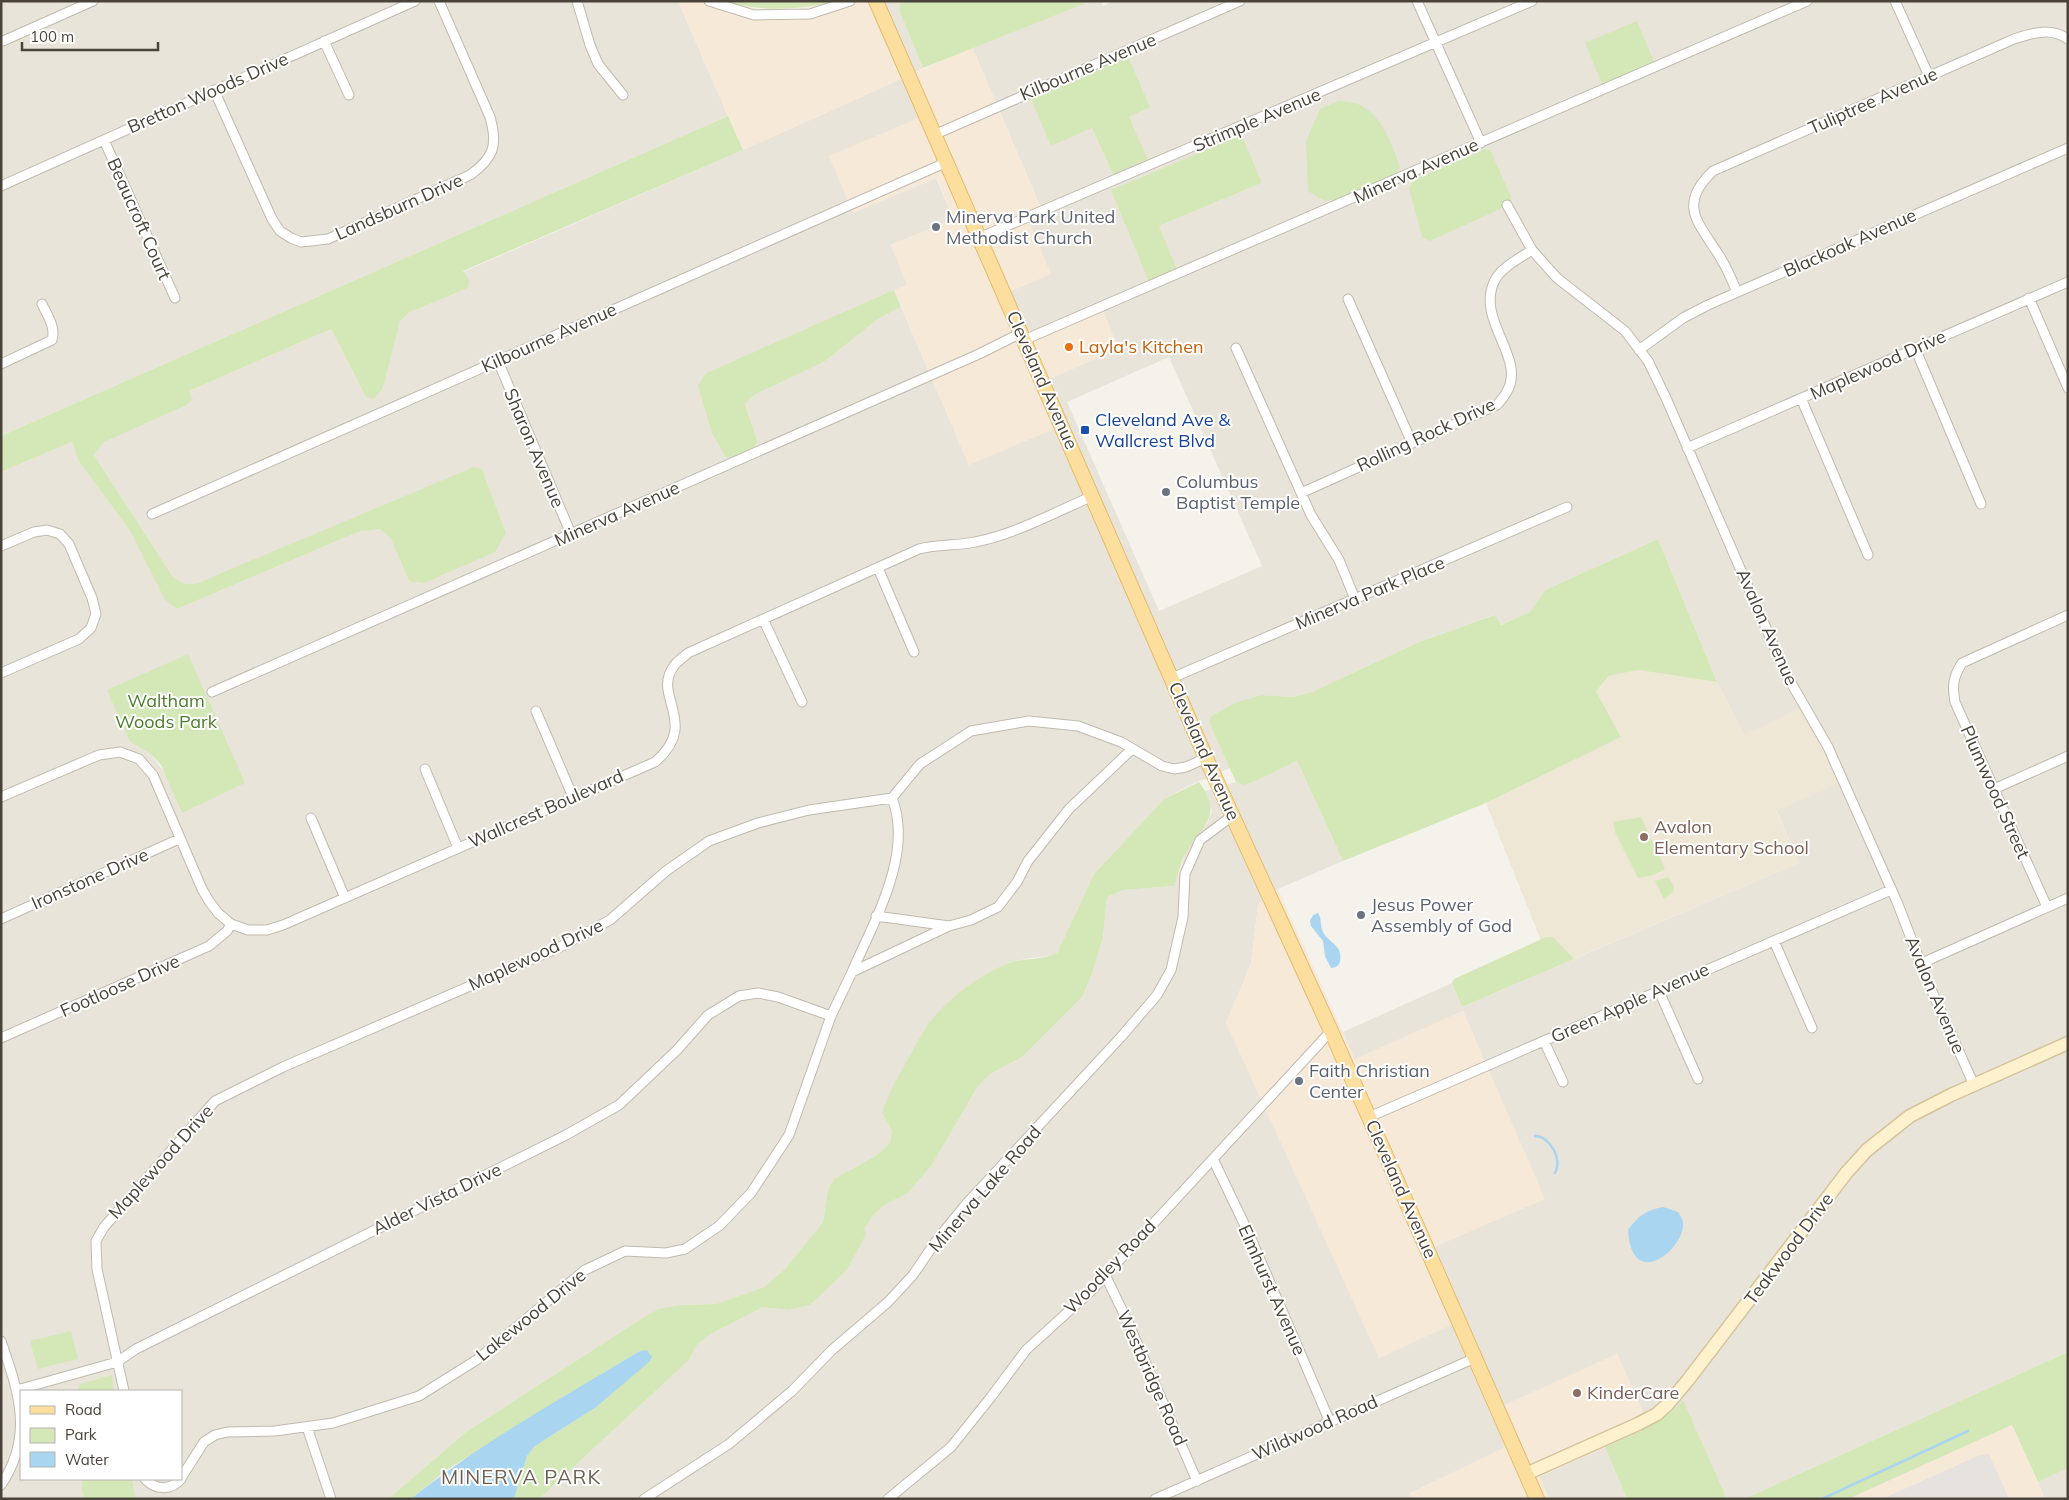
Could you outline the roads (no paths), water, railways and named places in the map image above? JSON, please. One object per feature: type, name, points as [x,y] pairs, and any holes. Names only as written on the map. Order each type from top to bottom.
[{"type":"main road","name":"Cleveland Avenue","points":[[876,1],[981,237],[1022,337],[1206,758],[1331,1031],[1537,1499]]},
{"type":"street","points":[[3,41],[93,1]]},
{"type":"street","name":"Bretton Woods Drive","points":[[1,186],[415,1]]},
{"type":"street","name":"Landsburn Drive","points":[[214,90],[272,219],[280,231],[301,242],[328,239],[470,175],[490,158],[495,133],[490,117],[439,1]]},
{"type":"street","points":[[577,1],[590,45],[598,64],[623,95]]},
{"type":"street","points":[[710,1],[754,15],[810,14],[850,1]]},
{"type":"street","name":"Kilbourne Avenue","points":[[936,134],[1240,1]]},
{"type":"street","points":[[1417,1],[1481,142]]},
{"type":"street","name":"Strimple Avenue","points":[[981,237],[1532,1]]},
{"type":"street","name":"Minerva Avenue","points":[[212,692],[979,354],[1481,142],[1807,1]]},
{"type":"street","points":[[1895,1],[1929,76]]},
{"type":"street","name":"Tuliptree Avenue","points":[[1737,292],[1720,257],[1700,229],[1693,212],[1696,194],[1703,181],[1713,171],[2014,39],[2037,32],[2065,37]]},
{"type":"street","points":[[324,42],[349,95]]},
{"type":"street","name":"Beaucroft Court","points":[[104,140],[175,298]]},
{"type":"street","name":"Blackoak Avenue","points":[[1639,350],[1683,318],[1737,292],[2068,148]]},
{"type":"street","name":"Kilbourne Avenue","points":[[152,514],[947,162]]},
{"type":"street","name":"Avalon Avenue","points":[[1507,205],[1532,250],[1570,290],[1624,331],[1648,361],[1666,398],[1786,674],[1828,747],[1892,890],[1930,987],[1974,1085]]},
{"type":"street","name":"Rolling Rock Drive","points":[[1300,493],[1496,405],[1507,392],[1512,374],[1508,356],[1493,321],[1488,301],[1494,280],[1509,266],[1532,250]]},
{"type":"street","name":"Maplewood Drive","points":[[1687,448],[2068,282]]},
{"type":"street","points":[[2029,298],[2068,388]]},
{"type":"street","points":[[1348,299],[1412,443]]},
{"type":"street","points":[[1,364],[52,340],[53,328],[42,304]]},
{"type":"street","points":[[1236,348],[1310,515],[1339,560],[1354,599]]},
{"type":"street","points":[[1915,348],[1981,504]]},
{"type":"street","name":"Sharon Avenue","points":[[498,361],[571,534]]},
{"type":"street","points":[[1801,398],[1868,555]]},
{"type":"street","name":"Wallcrest Boulevard","points":[[231,924],[248,930],[267,930],[283,926],[655,762],[668,751],[675,736],[676,720],[667,686],[673,666],[688,653],[928,547],[974,542],[995,537],[1093,496]]},
{"type":"street","name":"Minerva Park Place","points":[[1172,678],[1567,507]]},
{"type":"street","points":[[1,546],[34,532],[47,530],[60,534],[69,544],[92,598],[96,614],[91,628],[79,639],[1,674]]},
{"type":"street","points":[[878,568],[914,652]]},
{"type":"street","name":"Plumwood Street","points":[[2047,907],[1955,702],[1952,688],[1954,674],[1962,663],[2068,615]]},
{"type":"street","points":[[763,619],[802,702]]},
{"type":"street","points":[[536,711],[573,797]]},
{"type":"street","points":[[892,798],[920,764],[971,731],[1029,721],[1078,726],[1121,742],[1162,766],[1174,769],[1186,767],[1206,758]]},
{"type":"street","points":[[852,972],[949,926],[970,920],[998,906],[1068,809],[1132,749]]},
{"type":"street","points":[[1,797],[99,754],[120,752],[139,759],[153,775],[179,839],[209,902],[231,924]]},
{"type":"street","points":[[1994,788],[2068,756]]},
{"type":"street","points":[[425,768],[458,848]]},
{"type":"street","name":"Maplewood Drive","points":[[124,1390],[97,1268],[96,1241],[104,1227],[215,1101],[277,1069],[560,947],[610,920],[666,871],[709,841],[758,823],[809,810],[892,798]]},
{"type":"street","name":"Lakewood Drive","points":[[182,1476],[204,1442],[214,1435],[226,1432],[275,1431],[333,1423],[418,1396],[478,1359],[586,1270],[625,1251],[666,1253],[685,1249],[719,1226],[751,1193],[789,1135],[831,1016],[894,875],[898,837],[895,806],[892,798]]},
{"type":"street","name":"Minerva Lake Road","points":[[644,1499],[729,1444],[792,1392],[832,1350],[888,1302],[913,1275],[936,1241],[967,1203],[1121,1038],[1158,995],[1172,970],[1183,917],[1185,874],[1200,840],[1232,816]]},
{"type":"street","points":[[311,818],[345,898]]},
{"type":"street","name":"Ironstone Drive","points":[[1,918],[179,839]]},
{"type":"street","name":"Green Apple Avenue","points":[[1369,1117],[1892,890]]},
{"type":"street","points":[[1922,963],[2068,898]]},
{"type":"street","points":[[876,916],[949,926]]},
{"type":"street","name":"Footloose Drive","points":[[1,1038],[210,946],[227,932],[231,924]]},
{"type":"street","points":[[1774,941],[1812,1028]]},
{"type":"street","points":[[1659,991],[1698,1080]]},
{"type":"street","name":"Alder Vista Drive","points":[[17,1390],[117,1362],[136,1348],[557,1139],[619,1104],[677,1050],[708,1015],[739,996],[758,993],[778,996],[831,1016]]},
{"type":"street","name":"Woodley Road","points":[[888,1499],[951,1447],[1026,1350],[1105,1275],[1331,1031]]},
{"type":"street","points":[[1544,1041],[1563,1082]]},
{"type":"street","name":"Teakwood Drive","points":[[1526,1474],[1638,1424],[1657,1414],[1668,1404],[1847,1172],[1867,1150],[1910,1116],[2068,1043]]},
{"type":"street","name":"Elmhurst Avenue","points":[[1213,1159],[1330,1422]]},
{"type":"street","name":"Westbridge Road","points":[[1105,1275],[1127,1320],[1196,1480]]},
{"type":"street","points":[[1,1341],[17,1390],[20,1419]]},
{"type":"street","name":"Wildwood Road","points":[[1155,1499],[1475,1358]]},
{"type":"street","points":[[307,1427],[331,1499]]},
{"type":"street","points":[[1,1485],[14,1465],[20,1434]]},
{"type":"street","name":"Lakewood Drive","points":[[146,1480],[160,1488],[176,1484],[179,1480]]},
{"type":"water","points":[[1318,913],[1323,932],[1340,953],[1340,962],[1334,968],[1331,968],[1325,956],[1323,941],[1311,926],[1310,921],[1313,915]]},
{"type":"water","points":[[1663,1207],[1678,1212],[1683,1222],[1682,1233],[1668,1253],[1658,1260],[1648,1262],[1639,1259],[1632,1249],[1628,1230],[1643,1214]]},
{"type":"water","points":[[647,1350],[652,1357],[649,1362],[595,1408],[535,1446],[527,1456],[514,1499],[411,1499],[466,1458],[523,1421],[640,1351]]},
{"type":"waterway","points":[[1535,1136],[1546,1140],[1554,1150],[1557,1162],[1555,1173]]},
{"type":"waterway","points":[[1822,1499],[1968,1431]]},
{"type":"place","name":"Minerva Park United Methodist Church","points":[[936,227]]},
{"type":"place","name":"Layla's Kitchen","points":[[1069,347]]},
{"type":"place","name":"Cleveland Ave & Wallcrest Blvd","points":[[1085,430]]},
{"type":"place","name":"Columbus Baptist Temple","points":[[1166,492]]},
{"type":"place","name":"Avalon Elementary School","points":[[1644,837]]},
{"type":"place","name":"Jesus Power Assembly of God","points":[[1361,915]]},
{"type":"place","name":"Faith Christian Center","points":[[1299,1081]]},
{"type":"place","name":"KinderCare","points":[[1577,1393]]},
{"type":"district","name":"MINERVA PARK","points":[[521,1477]]},
{"type":"park label","name":"Waltham Woods Park","points":[[166,711]]}]
